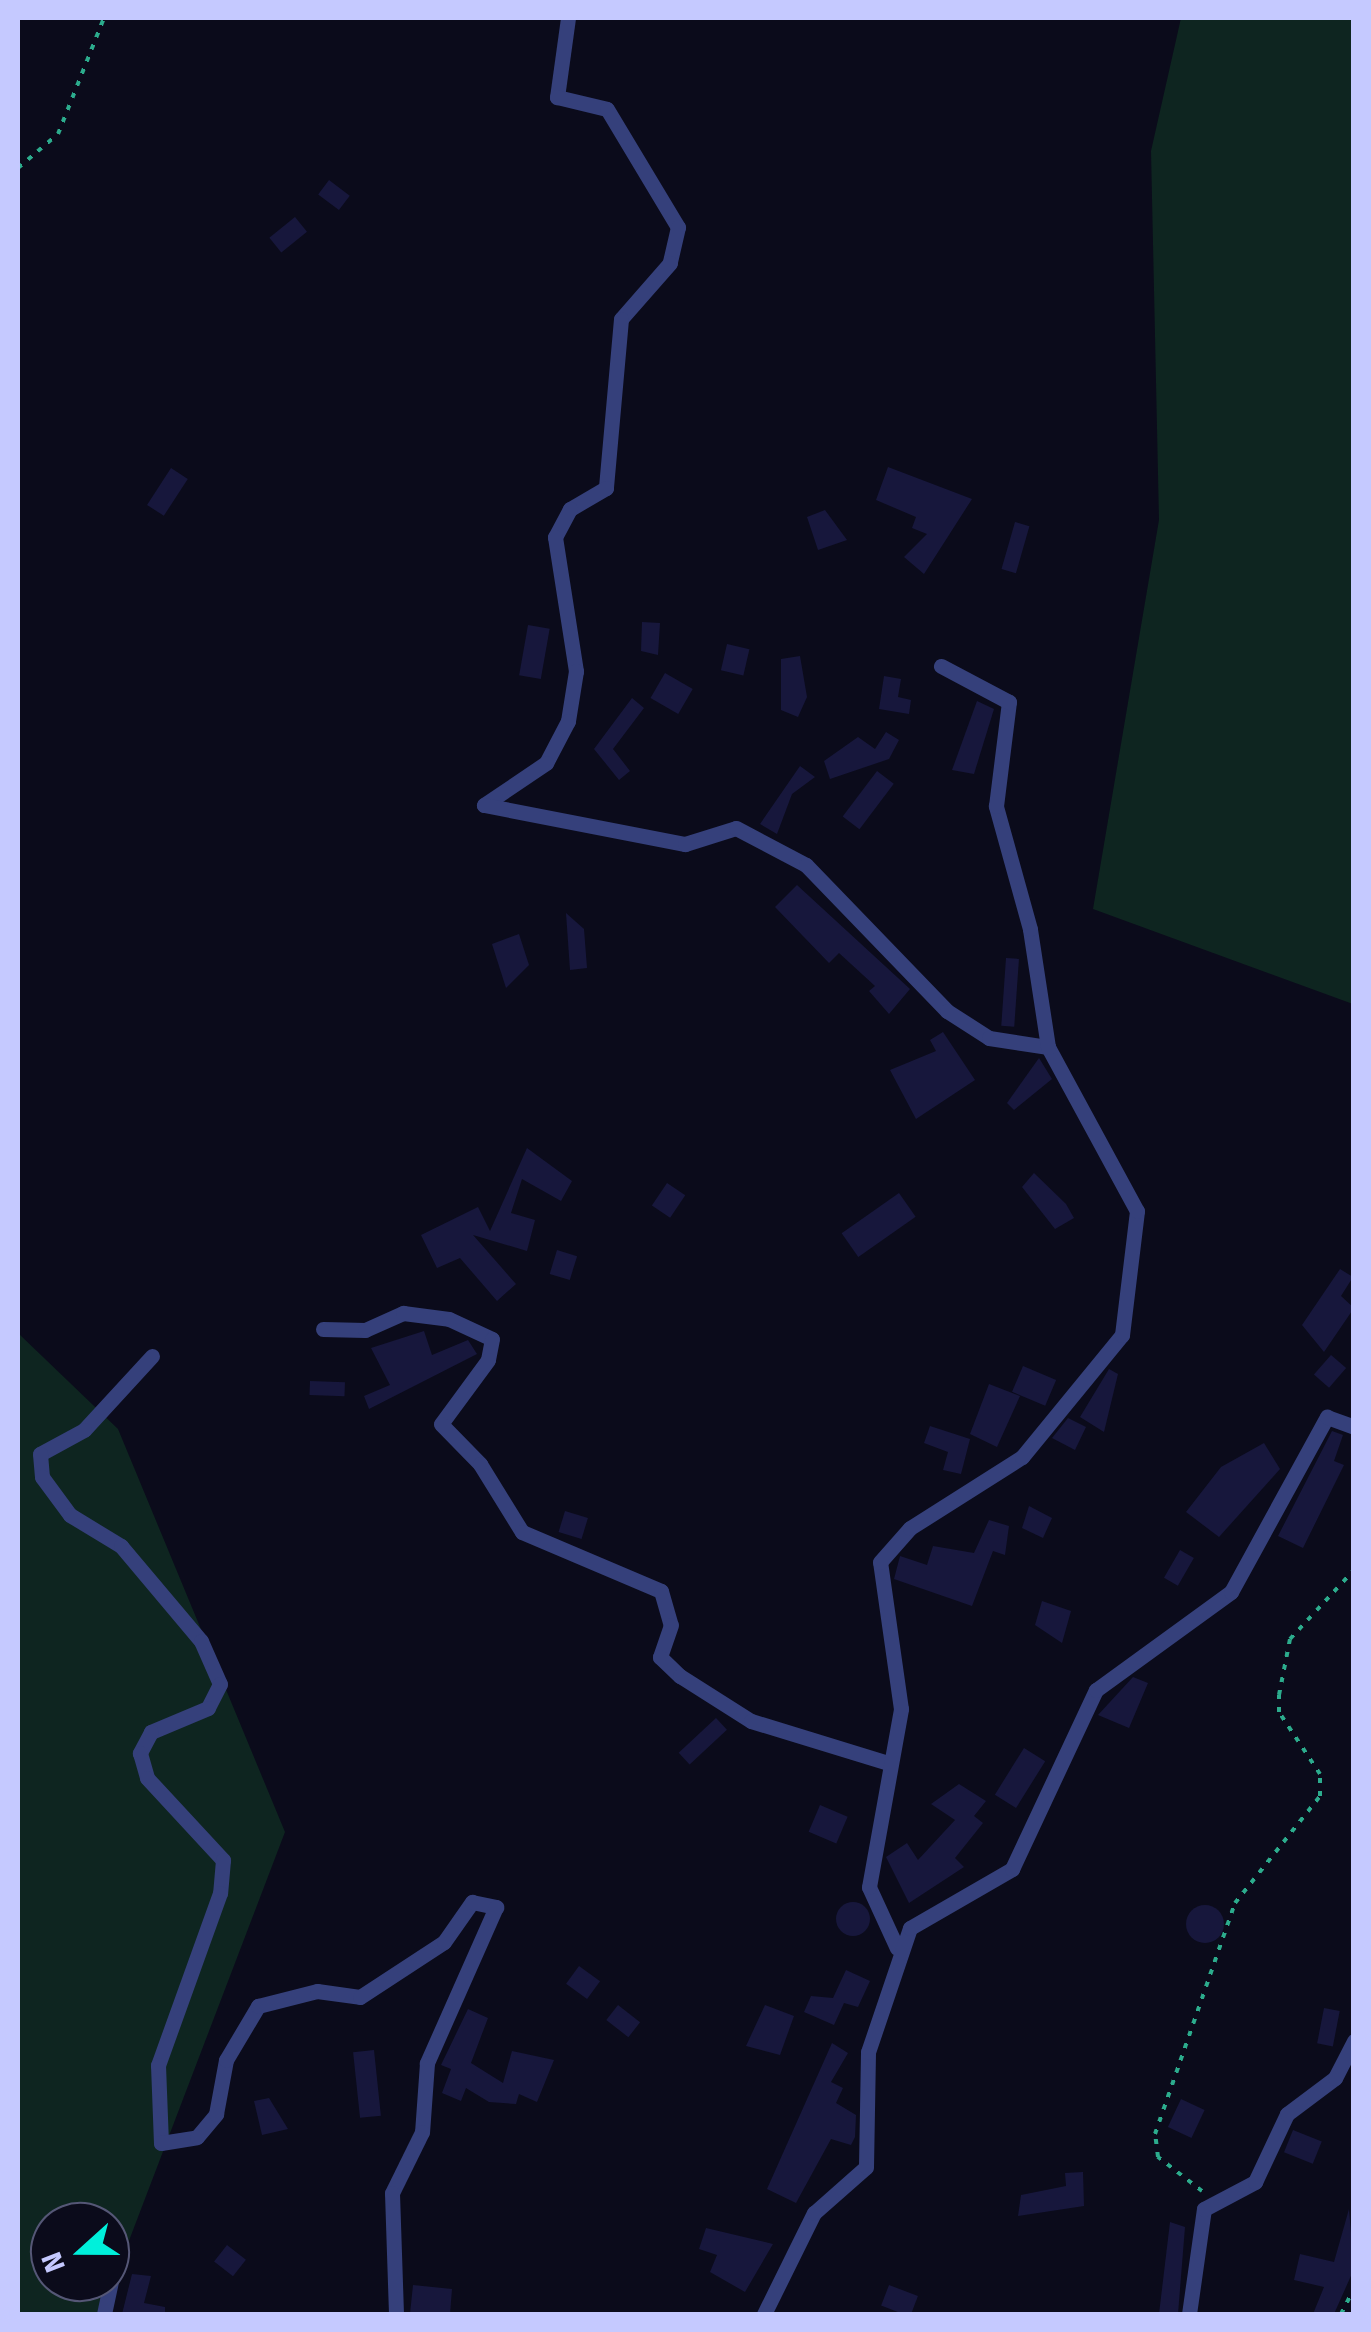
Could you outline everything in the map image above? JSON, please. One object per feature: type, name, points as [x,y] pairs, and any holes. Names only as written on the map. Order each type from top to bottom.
[{"type":"street","points":[[568,18],[557,97],[607,108],[678,227],[670,263],[622,319],[606,488],[570,510],[556,536],[576,671],[568,722],[546,763],[484,805],[685,844],[736,828],[806,865],[947,1011],[989,1038],[1048,1048]]},
{"type":"street","points":[[897,1948],[869,1887],[870,1846],[892,1792],[888,1763],[901,1709],[880,1562],[910,1528],[1022,1456],[1122,1335],[1137,1212],[1048,1048],[1030,928],[996,806],[1009,702],[941,666]]},
{"type":"street","points":[[323,1329],[365,1330],[403,1313],[449,1319],[492,1339],[488,1360],[441,1424],[480,1464],[522,1532],[661,1591],[670,1626],[660,1657],[680,1676],[752,1721],[888,1763]]},
{"type":"street","points":[[152,1356],[84,1430],[40,1454],[42,1477],[70,1515],[121,1546],[201,1641],[220,1684],[208,1708],[152,1732],[140,1754],[147,1778],[223,1860],[220,1893],[158,2065],[161,2143],[197,2137],[216,2114],[226,2060],[258,2006],[317,1991],[360,1997],[398,1981],[444,1942],[472,1902],[496,1908],[427,2063],[422,2132],[392,2193],[396,2314]]},
{"type":"street","points":[[764,2314],[814,2213],[866,2167],[868,2052],[897,1948],[930,1912],[982,1893],[1012,1868],[1096,1690],[1231,1592],[1327,1418],[1354,1427]]},
{"type":"street","points":[[1189,2314],[1210,2202],[1254,2182],[1286,2114],[1335,2078],[1354,2042]]},
{"type":"path","points":[[18,168],[58,134],[104,18]]},
{"type":"path","points":[[1210,2202],[1184,2170],[1158,2157],[1155,2134],[1235,1903],[1320,1796],[1320,1774],[1279,1712],[1280,1695],[1290,1639],[1354,1570]]},
{"type":"path","points":[[1341,2314],[1354,2288]]},
{"type":"green space","points":[[1181,18],[1353,18],[1353,1004],[1093,909],[1159,520],[1151,151]]},
{"type":"green space","points":[[18,1333],[118,1429],[285,1832],[130,2238],[130,2202],[30,2202],[30,2302],[106,2302],[101,2314],[18,2314]]},
{"type":"building","points":[[329,180],[350,196],[339,210],[318,194]]},
{"type":"building","points":[[295,217],[307,232],[281,253],[269,238]]},
{"type":"building","points":[[888,467],[972,499],[924,574],[904,557],[927,534],[912,528],[916,517],[876,500]]},
{"type":"building","points":[[171,468],[188,479],[164,516],[147,505]]},
{"type":"building","points":[[825,510],[847,540],[818,550],[807,517]]},
{"type":"building","points":[[1015,522],[1029,526],[1016,573],[1001,569]]},
{"type":"building","points":[[642,622],[660,623],[658,655],[641,651]]},
{"type":"building","points":[[528,625],[550,629],[541,679],[519,675]]},
{"type":"building","points":[[727,644],[749,649],[743,675],[721,670]]},
{"type":"building","points":[[800,656],[807,697],[798,717],[781,710],[781,659]]},
{"type":"building","points":[[665,673],[693,689],[678,714],[650,698]]},
{"type":"building","points":[[884,676],[901,679],[898,697],[911,700],[909,714],[879,709]]},
{"type":"building","points":[[632,698],[644,708],[613,749],[630,771],[619,780],[594,749]]},
{"type":"building","points":[[977,701],[994,709],[974,774],[952,770]]},
{"type":"building","points":[[886,732],[899,740],[889,759],[830,779],[824,761],[858,737],[875,749]]},
{"type":"building","points":[[800,766],[815,777],[792,794],[777,834],[760,824]]},
{"type":"building","points":[[877,771],[894,784],[859,829],[843,817]]},
{"type":"building","points":[[797,885],[910,989],[889,1014],[869,991],[875,986],[839,953],[829,963],[775,907]]},
{"type":"building","points":[[566,913],[584,929],[587,968],[570,970]]},
{"type":"building","points":[[519,934],[529,965],[506,988],[492,944]]},
{"type":"building","points":[[1006,958],[1019,959],[1014,1027],[1001,1026]]},
{"type":"building","points":[[943,1032],[975,1080],[916,1119],[890,1070],[936,1051],[930,1040]]},
{"type":"building","points":[[1039,1058],[1052,1079],[1014,1110],[1007,1103]]},
{"type":"building","points":[[527,1148],[572,1181],[561,1201],[522,1179],[511,1213],[535,1220],[527,1251],[473,1235],[516,1284],[497,1301],[460,1258],[437,1268],[421,1235],[478,1207],[490,1231]]},
{"type":"building","points":[[1034,1173],[1066,1204],[1074,1218],[1055,1229],[1022,1187]]},
{"type":"building","points":[[667,1183],[685,1195],[670,1218],[652,1205]]},
{"type":"building","points":[[899,1193],[916,1217],[858,1257],[842,1233]]},
{"type":"building","points":[[557,1250],[577,1256],[570,1280],[550,1274]]},
{"type":"building","points":[[1340,1269],[1353,1277],[1341,1296],[1354,1308],[1324,1352],[1302,1325]]},
{"type":"building","points":[[424,1331],[432,1355],[468,1340],[477,1354],[369,1409],[364,1396],[390,1385],[371,1348]]},
{"type":"building","points":[[1331,1355],[1346,1368],[1329,1388],[1314,1375]]},
{"type":"building","points":[[1023,1366],[1056,1380],[1045,1406],[1012,1392]]},
{"type":"building","points":[[1109,1369],[1118,1374],[1104,1432],[1080,1417]]},
{"type":"building","points":[[310,1381],[345,1382],[344,1396],[310,1395]]},
{"type":"building","points":[[989,1384],[1020,1396],[997,1447],[970,1434]]},
{"type":"building","points":[[1068,1418],[1086,1427],[1075,1450],[1052,1438]]},
{"type":"building","points":[[930,1426],[970,1439],[961,1474],[943,1470],[948,1452],[924,1443]]},
{"type":"building","points":[[1332,1431],[1343,1435],[1334,1461],[1344,1465],[1303,1548],[1278,1536]]},
{"type":"building","points":[[1264,1443],[1280,1469],[1219,1537],[1186,1512],[1221,1467]]},
{"type":"building","points":[[1029,1506],[1052,1518],[1043,1538],[1022,1528]]},
{"type":"building","points":[[565,1511],[588,1518],[582,1539],[559,1532]]},
{"type":"building","points":[[989,1520],[1009,1526],[1005,1555],[993,1551],[972,1606],[894,1579],[900,1556],[927,1565],[933,1546],[974,1553]]},
{"type":"building","points":[[1180,1550],[1194,1558],[1178,1586],[1164,1578]]},
{"type":"building","points":[[1042,1601],[1071,1611],[1062,1643],[1035,1625]]},
{"type":"building","points":[[1133,1677],[1148,1683],[1129,1728],[1098,1715]]},
{"type":"building","points":[[716,1718],[727,1730],[690,1764],[679,1753]]},
{"type":"building","points":[[1024,1748],[1045,1761],[1016,1808],[995,1795]]},
{"type":"building","points":[[959,1784],[986,1801],[974,1816],[983,1823],[955,1858],[964,1867],[909,1903],[886,1857],[907,1843],[918,1860],[955,1820],[931,1804]]},
{"type":"building","points":[[820,1805],[848,1817],[836,1843],[809,1832]]},
{"type":"building","points":[[853,1902],[865,1907],[870,1919],[865,1931],[853,1936],[841,1931],[836,1919],[841,1907]]},
{"type":"building","points":[[1205,1905],[1218,1911],[1224,1924],[1218,1937],[1205,1943],[1192,1937],[1186,1924],[1192,1911]]},
{"type":"building","points":[[579,1966],[600,1981],[587,1999],[566,1984]]},
{"type":"building","points":[[846,1970],[870,1981],[858,2007],[844,2003],[834,2025],[804,2012],[811,1996],[833,1998]]},
{"type":"building","points":[[618,2005],[640,2022],[628,2037],[606,2020]]},
{"type":"building","points":[[765,2005],[794,2016],[780,2055],[746,2046]]},
{"type":"building","points":[[1324,2008],[1340,2011],[1333,2046],[1317,2043]]},
{"type":"building","points":[[468,2009],[488,2018],[471,2063],[503,2083],[512,2051],[554,2060],[537,2102],[519,2094],[516,2104],[489,2102],[466,2088],[461,2101],[442,2093],[451,2069],[441,2065]]},
{"type":"building","points":[[832,2043],[848,2053],[831,2082],[843,2088],[836,2103],[856,2115],[855,2137],[851,2145],[831,2139],[796,2203],[767,2189]]},
{"type":"building","points":[[374,2050],[381,2116],[360,2118],[353,2052]]},
{"type":"building","points":[[269,2098],[288,2129],[262,2135],[254,2101]]},
{"type":"building","points":[[1181,2099],[1205,2110],[1191,2138],[1168,2127]]},
{"type":"building","points":[[1293,2130],[1322,2142],[1313,2164],[1284,2152]]},
{"type":"building","points":[[1083,2172],[1084,2206],[1018,2216],[1021,2195],[1066,2186],[1065,2173]]},
{"type":"building","points":[[1349,2209],[1354,2269],[1334,2314],[1313,2314],[1324,2287],[1294,2280],[1300,2254],[1334,2262]]},
{"type":"building","points":[[1170,2222],[1185,2227],[1178,2314],[1159,2314]]},
{"type":"building","points":[[706,2228],[773,2244],[745,2292],[710,2272],[717,2255],[699,2249]]},
{"type":"building","points":[[227,2245],[246,2260],[233,2276],[214,2262]]},
{"type":"building","points":[[132,2274],[151,2276],[144,2303],[165,2307],[165,2314],[122,2314],[125,2302],[130,2302]]},
{"type":"building","points":[[413,2285],[452,2289],[450,2314],[410,2314]]},
{"type":"building","points":[[889,2285],[918,2296],[911,2314],[881,2306]]}]
